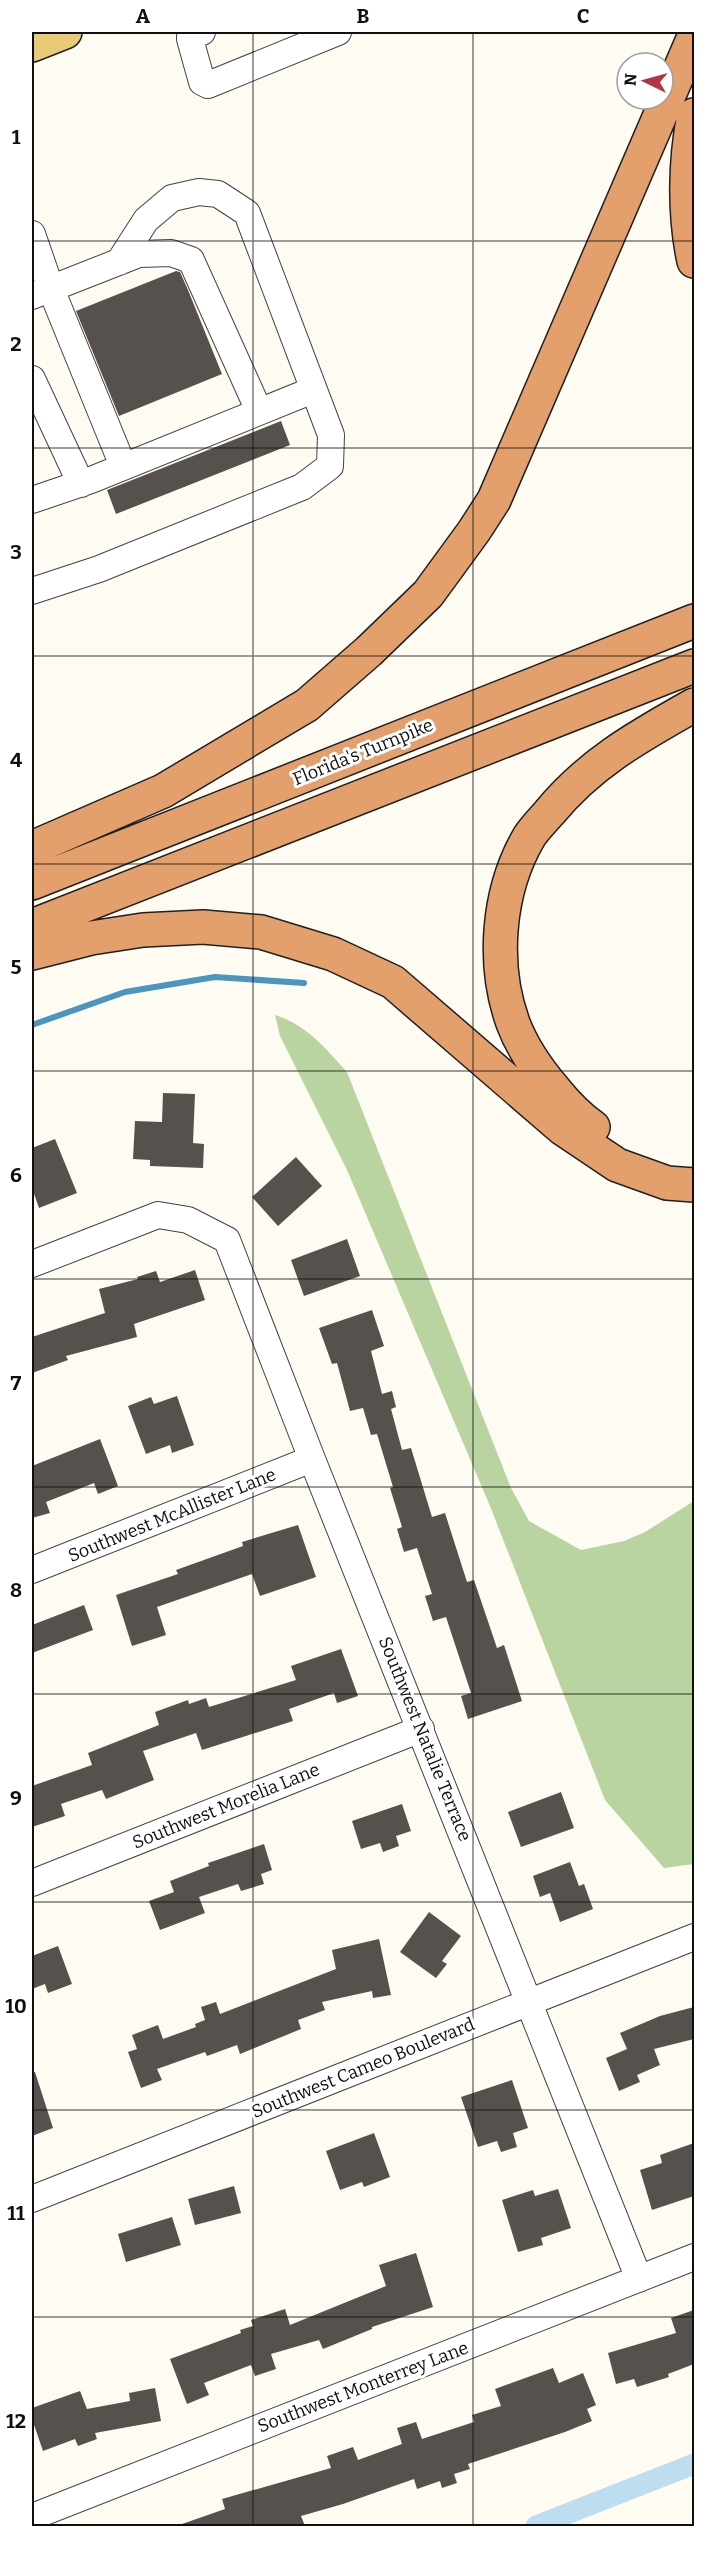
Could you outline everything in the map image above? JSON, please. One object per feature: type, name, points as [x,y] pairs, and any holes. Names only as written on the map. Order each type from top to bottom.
[{"type":"highway","points":[[32,848],[163,791],[242,746],[307,705],[369,651],[428,594],[494,500],[694,37]]},
{"type":"highway","points":[[694,115],[688,195],[690,242],[694,261]]},
{"type":"highway","name":"Florida's Turnpike","points":[[32,883],[694,621]]},
{"type":"highway","points":[[32,926],[694,666]]},
{"type":"highway","points":[[694,705],[642,734],[590,769],[559,800],[529,837],[510,881],[500,936],[502,982],[513,1024],[536,1068],[576,1116],[614,1140],[675,1163],[694,1163]]},
{"type":"highway","points":[[32,953],[91,938],[143,930],[203,927],[261,932],[333,954],[393,982],[562,1128],[617,1165],[667,1182],[694,1185]]},
{"type":"main road","points":[[32,45],[64,32]]},
{"type":"street","points":[[202,32],[190,36],[189,39],[202,82],[208,85],[338,32]]},
{"type":"street","points":[[32,591],[99,568],[302,487],[330,466],[331,435],[247,213],[218,194],[199,192],[172,198],[146,220],[119,262]]},
{"type":"street","points":[[32,234],[41,292],[123,466]]},
{"type":"street","points":[[41,292],[139,254],[171,253],[191,260],[259,411]]},
{"type":"street","points":[[32,379],[81,484]]},
{"type":"street","points":[[32,500],[81,484],[313,390]]},
{"type":"street","name":"Southwest Natalie Terrace","points":[[32,1264],[158,1215],[189,1220],[227,1240],[639,2279]]},
{"type":"street","name":"Southwest McAllister Lane","points":[[32,1570],[312,1459]]},
{"type":"street","name":"Southwest Morelia Lane","points":[[32,1883],[421,1729]]},
{"type":"street","name":"Southwest Cameo Boulevard","points":[[32,2199],[694,1937]]},
{"type":"street","name":"Southwest Monterrey Lane","points":[[32,2517],[694,2257]]},
{"type":"green space","points":[[275,1015],[306,1031],[347,1072],[511,1488],[529,1521],[581,1550],[624,1541],[645,1532],[694,1501],[694,1864],[664,1868],[605,1800],[490,1506],[347,1170],[280,1036]]},
{"type":"building","points":[[176,271],[180,272],[222,374],[119,416],[76,311]]},
{"type":"building","points":[[281,421],[290,445],[116,514],[107,490]]},
{"type":"building","points":[[163,1093],[195,1094],[193,1143],[204,1144],[203,1168],[150,1166],[150,1160],[133,1159],[135,1121],[162,1122]]},
{"type":"building","points":[[55,1139],[77,1193],[39,1208],[32,1188],[32,1148]]},
{"type":"building","points":[[296,1157],[322,1186],[278,1226],[252,1197]]},
{"type":"building","points":[[347,1239],[360,1276],[304,1296],[291,1260]]},
{"type":"building","points":[[195,1270],[205,1300],[134,1324],[137,1337],[66,1356],[68,1360],[32,1373],[32,1337],[105,1313],[99,1289],[138,1279],[137,1277],[156,1271],[160,1282]]},
{"type":"building","points":[[372,1310],[384,1346],[371,1351],[382,1394],[392,1391],[396,1407],[391,1409],[402,1450],[411,1448],[432,1517],[445,1513],[467,1582],[474,1580],[497,1648],[504,1645],[522,1701],[468,1719],[461,1696],[471,1693],[446,1617],[433,1621],[425,1596],[432,1594],[417,1548],[404,1552],[397,1529],[402,1527],[390,1488],[393,1487],[377,1434],[371,1435],[363,1408],[350,1411],[337,1363],[332,1364],[319,1328]]},
{"type":"building","points":[[177,1396],[194,1445],[172,1453],[170,1445],[146,1454],[128,1406],[151,1397],[154,1404]]},
{"type":"building","points":[[100,1439],[118,1486],[98,1494],[94,1483],[46,1502],[50,1513],[32,1518],[32,1466]]},
{"type":"building","points":[[298,1525],[316,1577],[260,1596],[252,1574],[157,1607],[166,1635],[132,1646],[116,1595],[178,1574],[176,1570],[243,1546],[242,1542]]},
{"type":"building","points":[[84,1605],[93,1630],[32,1653],[32,1625]]},
{"type":"building","points":[[341,1649],[358,1696],[337,1703],[334,1693],[289,1709],[293,1721],[202,1750],[196,1733],[143,1751],[154,1780],[106,1799],[102,1790],[61,1804],[65,1816],[32,1827],[32,1786],[92,1765],[88,1753],[159,1725],[155,1712],[188,1700],[189,1704],[206,1698],[209,1707],[296,1680],[291,1666]]},
{"type":"building","points":[[561,1792],[574,1828],[521,1847],[508,1812]]},
{"type":"building","points":[[402,1804],[411,1831],[396,1836],[399,1846],[383,1852],[380,1843],[361,1849],[352,1821]]},
{"type":"building","points":[[264,1844],[272,1870],[261,1874],[264,1884],[241,1891],[238,1884],[199,1897],[205,1913],[160,1930],[149,1901],[174,1892],[170,1881],[209,1866],[208,1863]]},
{"type":"building","points":[[570,1862],[579,1886],[584,1884],[593,1909],[560,1922],[550,1893],[540,1897],[533,1876]]},
{"type":"building","points":[[429,1912],[461,1936],[442,1961],[447,1964],[436,1978],[400,1952]]},
{"type":"building","points":[[379,1939],[391,1995],[373,1998],[372,1991],[322,2002],[325,2010],[298,2020],[301,2029],[240,2054],[237,2045],[207,2056],[205,2052],[157,2069],[162,2080],[141,2088],[128,2052],[137,2049],[132,2035],[158,2025],[163,2039],[196,2027],[195,2024],[205,2020],[201,2007],[216,2002],[220,2014],[336,1969],[332,1950]]},
{"type":"building","points":[[58,1946],[72,1984],[48,1993],[45,1984],[32,1989],[32,1956]]},
{"type":"building","points":[[694,2007],[694,2039],[654,2049],[660,2065],[637,2075],[640,2082],[619,2091],[606,2058],[627,2049],[620,2033],[660,2016]]},
{"type":"building","points":[[35,2072],[53,2128],[32,2136],[32,2073]]},
{"type":"building","points":[[512,2080],[528,2128],[513,2133],[517,2147],[501,2152],[497,2141],[478,2147],[461,2097]]},
{"type":"building","points":[[374,2133],[390,2177],[364,2187],[362,2182],[340,2190],[326,2151]]},
{"type":"building","points":[[694,2143],[694,2196],[652,2210],[640,2170],[662,2163],[660,2155]]},
{"type":"building","points":[[234,2186],[241,2213],[195,2225],[188,2199]]},
{"type":"building","points":[[558,2189],[571,2228],[541,2238],[543,2245],[518,2252],[502,2200],[533,2190],[535,2196]]},
{"type":"building","points":[[172,2217],[181,2245],[126,2262],[118,2234]]},
{"type":"building","points":[[416,2253],[433,2307],[372,2327],[372,2329],[323,2349],[319,2340],[271,2354],[276,2369],[255,2376],[251,2365],[204,2383],[209,2395],[187,2404],[170,2359],[241,2333],[240,2330],[253,2326],[251,2320],[285,2309],[290,2325],[386,2286],[379,2265]]},
{"type":"building","points":[[694,2310],[694,2364],[668,2374],[669,2377],[637,2387],[634,2379],[616,2384],[608,2353],[676,2333],[671,2318]]},
{"type":"building","points":[[553,2368],[559,2383],[583,2373],[596,2405],[587,2409],[592,2421],[468,2464],[470,2469],[454,2474],[457,2483],[442,2488],[440,2481],[417,2489],[414,2479],[301,2516],[305,2526],[182,2526],[182,2524],[225,2509],[222,2499],[331,2468],[327,2456],[353,2447],[358,2460],[402,2444],[397,2428],[416,2422],[422,2439],[474,2422],[472,2415],[501,2406],[495,2389]]},
{"type":"building","points":[[155,2388],[161,2421],[95,2433],[97,2439],[78,2446],[75,2439],[43,2451],[32,2419],[32,2408],[80,2391],[87,2409],[130,2401],[129,2393]]},
{"type":"waterway","points":[[32,1025],[125,992],[215,977],[304,983]]},
{"type":"waterway","points":[[536,2526],[694,2464]]}]
